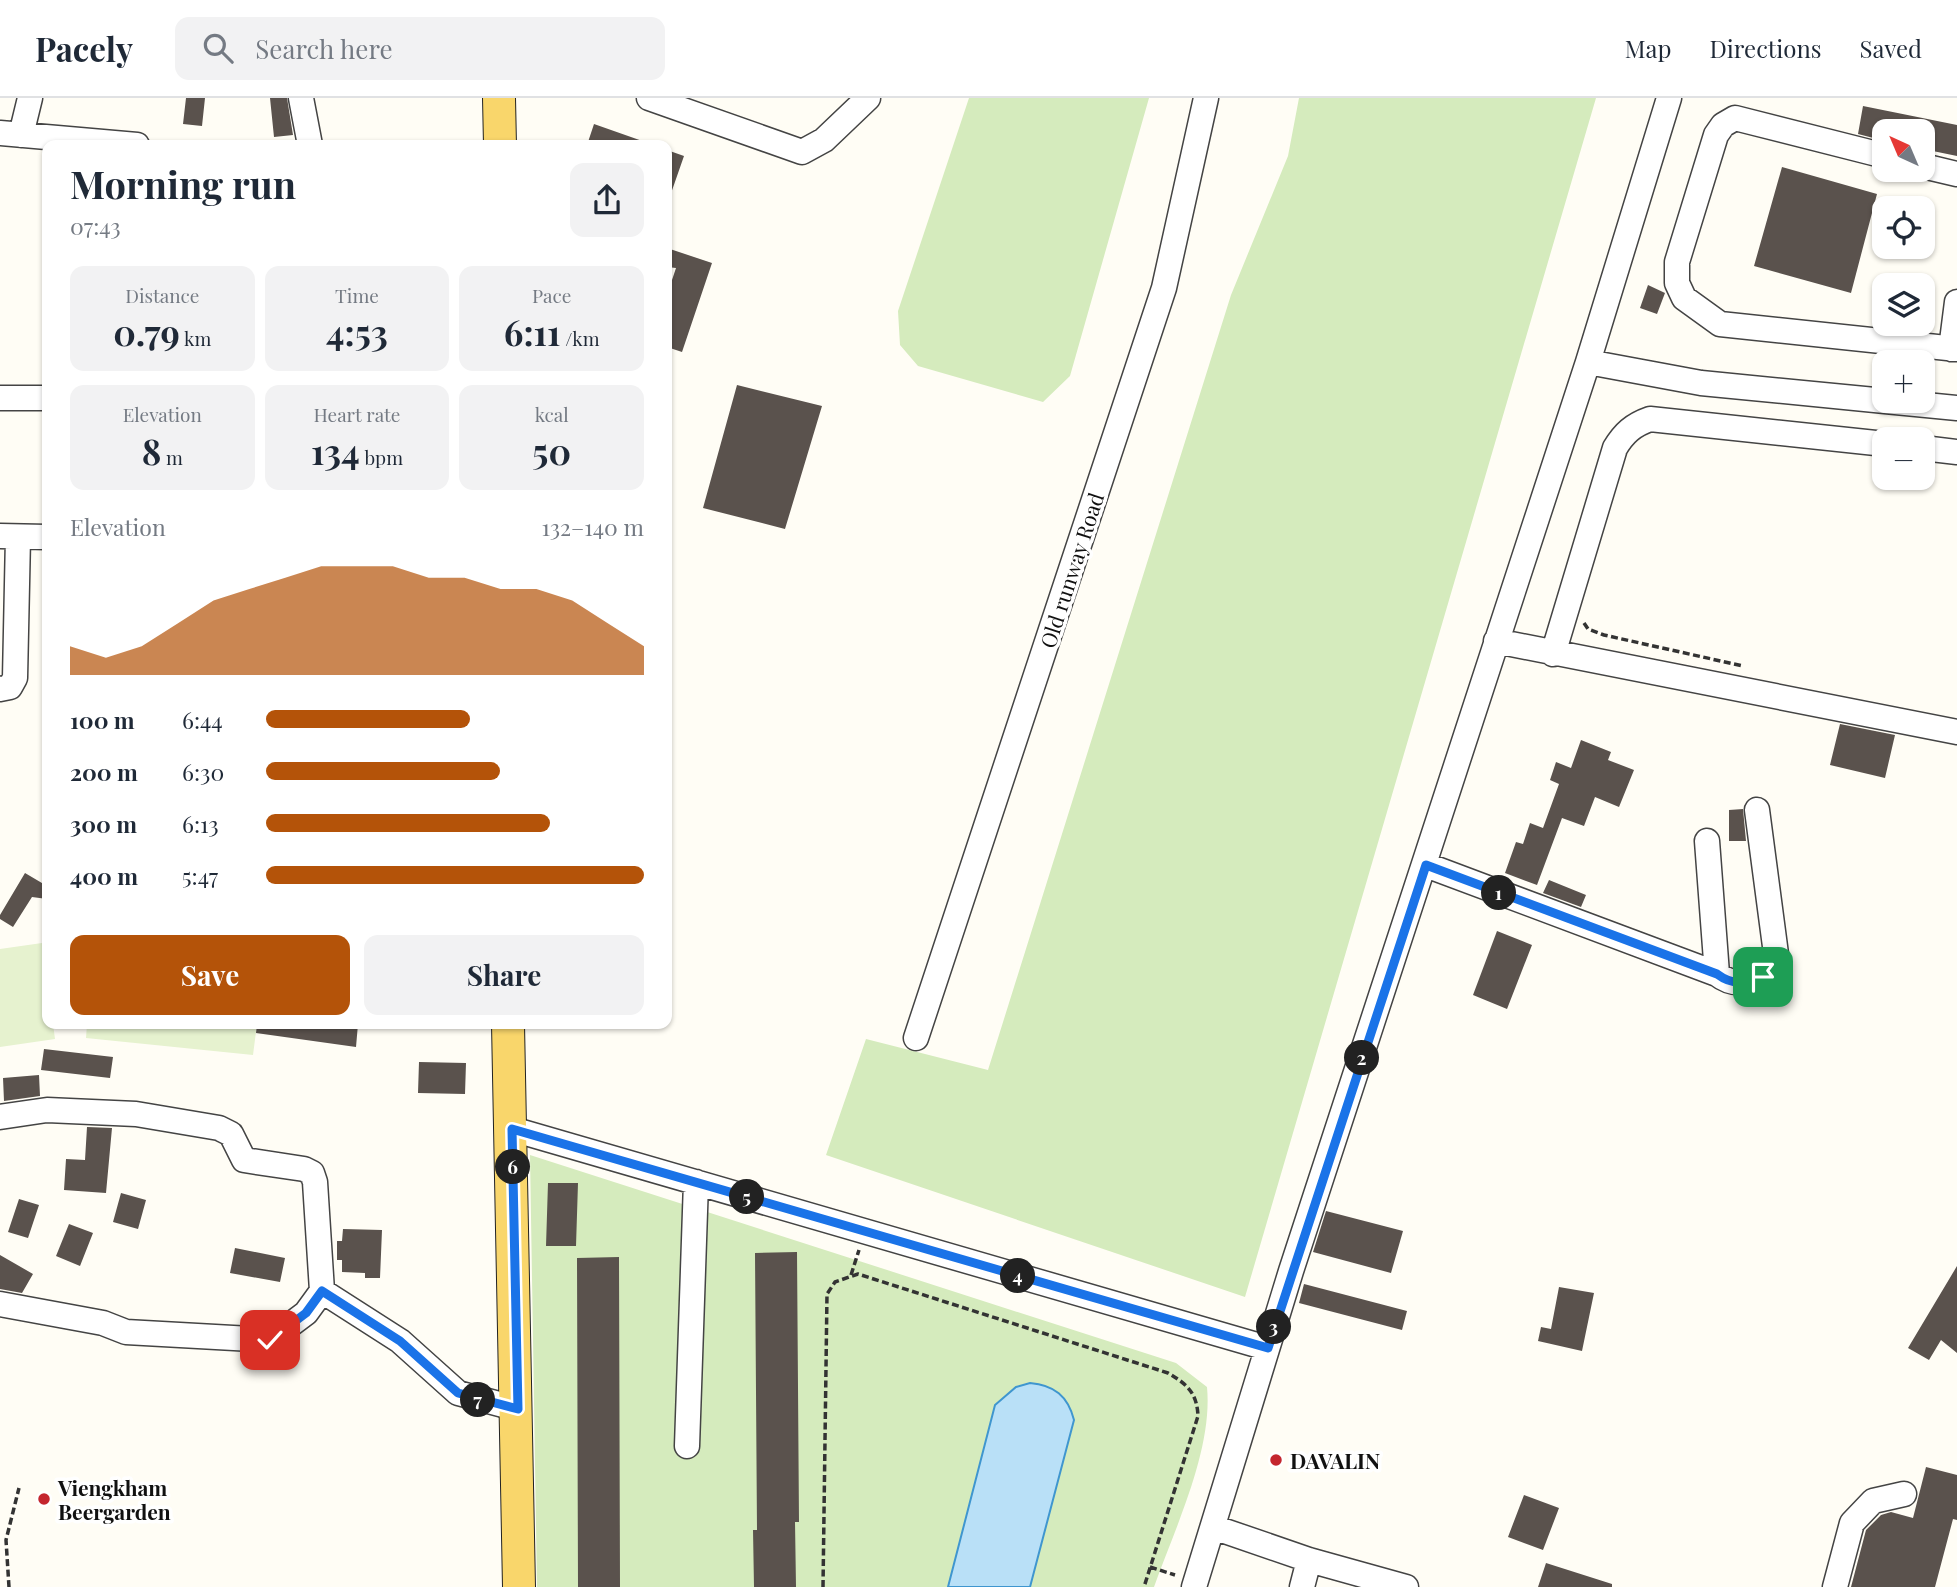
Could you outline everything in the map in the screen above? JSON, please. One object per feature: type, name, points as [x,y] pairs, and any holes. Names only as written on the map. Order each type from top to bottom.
[{"type":"main road","points":[[499,98],[500,140]]},
{"type":"main road","points":[[508,1029],[518,1409],[519,1587]]},
{"type":"street","points":[[30,98],[10,134],[79,140]]},
{"type":"street","points":[[301,98],[309,140]]},
{"type":"street","points":[[649,98],[789,150],[802,152],[824,140],[867,98]]},
{"type":"street","name":"Old runway Road","points":[[916,1038],[1164,288],[1206,98]]},
{"type":"street","points":[[1195,1584],[1268,1348],[1588,362],[1669,98]]},
{"type":"street","points":[[1872,153],[1735,118],[1716,135],[1677,262],[1677,283],[1684,298],[1720,324],[1954,349],[1957,302]]},
{"type":"street","points":[[1936,169],[1957,174]]},
{"type":"street","points":[[1588,362],[1700,383],[1872,400]]},
{"type":"street","points":[[0,398],[42,398]]},
{"type":"street","points":[[1935,406],[1957,408]]},
{"type":"street","points":[[1553,654],[1615,448],[1624,434],[1637,423],[1650,419],[1872,443]]},
{"type":"street","points":[[1935,449],[1957,452]]},
{"type":"street","points":[[0,690],[10,687],[15,678],[9,536],[42,537]]},
{"type":"street","points":[[1496,641],[1957,732]]},
{"type":"street","points":[[1426,865],[1717,974],[1735,984],[1763,977],[1774,968],[1776,954],[1757,810]]},
{"type":"street","points":[[1707,841],[1717,974]]},
{"type":"street","points":[[0,1117],[47,1110],[136,1114],[226,1129],[231,1133],[244,1160],[304,1169],[312,1174],[315,1182],[322,1291],[306,1313],[270,1340],[127,1332],[103,1323],[0,1304]]},
{"type":"street","points":[[512,1129],[1268,1348]]},
{"type":"street","points":[[687,1446],[696,1182]]},
{"type":"street","points":[[322,1291],[400,1341],[458,1393],[518,1409]]},
{"type":"street","points":[[1835,1587],[1852,1523],[1873,1501],[1903,1494]]},
{"type":"street","points":[[1213,1527],[1309,1560],[1406,1587]]},
{"type":"street","points":[[1302,1587],[1309,1560]]},
{"type":"path","points":[[1580,617],[1588,629],[1604,635],[1754,668]]},
{"type":"path","points":[[823,1587],[827,1294],[835,1282],[858,1274],[1168,1373],[1186,1384],[1197,1400],[1198,1416],[1144,1587]]},
{"type":"path","points":[[9,1587],[6,1540],[19,1488]]},
{"type":"path","points":[[1150,1567],[1195,1584]]},
{"type":"green space","points":[[969,98],[1149,98],[1070,376],[1043,402],[918,366],[900,345],[898,311]]},
{"type":"green space","points":[[1299,98],[1596,98],[1245,1297],[826,1155],[866,1039],[988,1070],[1231,295],[1288,156]]},
{"type":"green space","points":[[42,943],[42,1029],[54,1029],[55,1039],[0,1047],[0,949]]},
{"type":"green space","points":[[87,1029],[256,1029],[253,1055],[86,1038]]},
{"type":"green space","points":[[530,1155],[1176,1363],[1207,1387],[1207,1411],[1204,1437],[1191,1489],[1154,1587],[537,1587]]},
{"type":"water","points":[[1030,1383],[1046,1386],[1059,1393],[1068,1404],[1074,1420],[1030,1587],[948,1587],[995,1405],[1016,1387]]},
{"type":"building","points":[[186,98],[205,98],[202,126],[183,124]]},
{"type":"building","points":[[270,98],[287,98],[293,135],[274,137]]},
{"type":"building","points":[[1863,106],[1927,119],[1872,119],[1872,138],[1858,134]]},
{"type":"building","points":[[1936,121],[1957,125],[1957,156],[1936,152]]},
{"type":"building","points":[[594,124],[639,140],[589,140]]},
{"type":"building","points":[[672,152],[684,156],[672,190]]},
{"type":"building","points":[[1782,167],[1877,194],[1872,196],[1872,213],[1851,293],[1754,266]]},
{"type":"building","points":[[672,250],[712,263],[682,352],[672,349],[672,280],[676,268],[672,268]]},
{"type":"building","points":[[1648,285],[1665,293],[1657,314],[1640,308]]},
{"type":"building","points":[[737,385],[822,406],[785,529],[703,508]]},
{"type":"building","points":[[1840,724],[1895,735],[1885,778],[1830,765]]},
{"type":"building","points":[[1581,740],[1611,752],[1608,760],[1634,770],[1619,807],[1595,797],[1584,826],[1562,818],[1537,885],[1505,873],[1516,842],[1523,844],[1530,823],[1543,828],[1559,784],[1550,780],[1556,762],[1571,768]]},
{"type":"building","points":[[1743,809],[1746,841],[1729,841],[1729,810]]},
{"type":"building","points":[[25,873],[42,883],[42,898],[32,897],[13,927],[0,919]]},
{"type":"building","points":[[1549,880],[1586,895],[1581,907],[1543,893]]},
{"type":"building","points":[[1497,931],[1532,945],[1507,1009],[1473,995]]},
{"type":"building","points":[[256,1029],[358,1029],[356,1047],[256,1033]]},
{"type":"building","points":[[44,1049],[113,1057],[110,1078],[41,1070]]},
{"type":"building","points":[[419,1062],[466,1063],[465,1094],[418,1093]]},
{"type":"building","points":[[39,1075],[40,1096],[4,1101],[3,1078]]},
{"type":"building","points":[[87,1127],[112,1128],[106,1193],[64,1190],[66,1159],[85,1160]]},
{"type":"building","points":[[548,1183],[578,1183],[576,1246],[546,1246]]},
{"type":"building","points":[[121,1193],[146,1200],[138,1229],[113,1222]]},
{"type":"building","points":[[19,1199],[39,1205],[28,1238],[8,1232]]},
{"type":"building","points":[[1326,1211],[1403,1231],[1391,1273],[1313,1252]]},
{"type":"building","points":[[69,1224],[93,1233],[80,1266],[56,1256]]},
{"type":"building","points":[[343,1229],[382,1230],[380,1278],[365,1278],[365,1273],[342,1272],[342,1260],[337,1260],[337,1241],[342,1241]]},
{"type":"building","points":[[235,1248],[285,1258],[280,1282],[230,1273]]},
{"type":"building","points":[[797,1252],[799,1522],[795,1522],[796,1587],[754,1587],[753,1530],[757,1530],[755,1253]]},
{"type":"building","points":[[0,1255],[33,1274],[22,1293],[0,1289]]},
{"type":"building","points":[[619,1257],[620,1587],[578,1587],[577,1258]]},
{"type":"building","points":[[1957,1266],[1957,1353],[1941,1340],[1929,1360],[1908,1348]]},
{"type":"building","points":[[1304,1284],[1407,1311],[1402,1330],[1299,1303]]},
{"type":"building","points":[[1559,1287],[1594,1293],[1582,1351],[1538,1341],[1541,1327],[1551,1329]]},
{"type":"building","points":[[1926,1467],[1957,1475],[1957,1520],[1953,1519],[1935,1587],[1851,1587],[1866,1530],[1881,1515],[1891,1512],[1913,1518]]},
{"type":"building","points":[[1524,1495],[1559,1508],[1543,1550],[1508,1537]]},
{"type":"building","points":[[1546,1563],[1612,1584],[1612,1587],[1538,1587]]},
{"type":"place","name":"DAVALIN","points":[[1276,1460]]},
{"type":"place","name":"Viengkham Beergarden","points":[[44,1499]]},
{"type":"route","points":[[270,1340],[306,1313],[322,1291],[400,1341],[458,1393],[486,1403],[518,1409],[512,1129],[1268,1348],[1426,865],[1717,974],[1727,982],[1735,984],[1763,977]]}]
